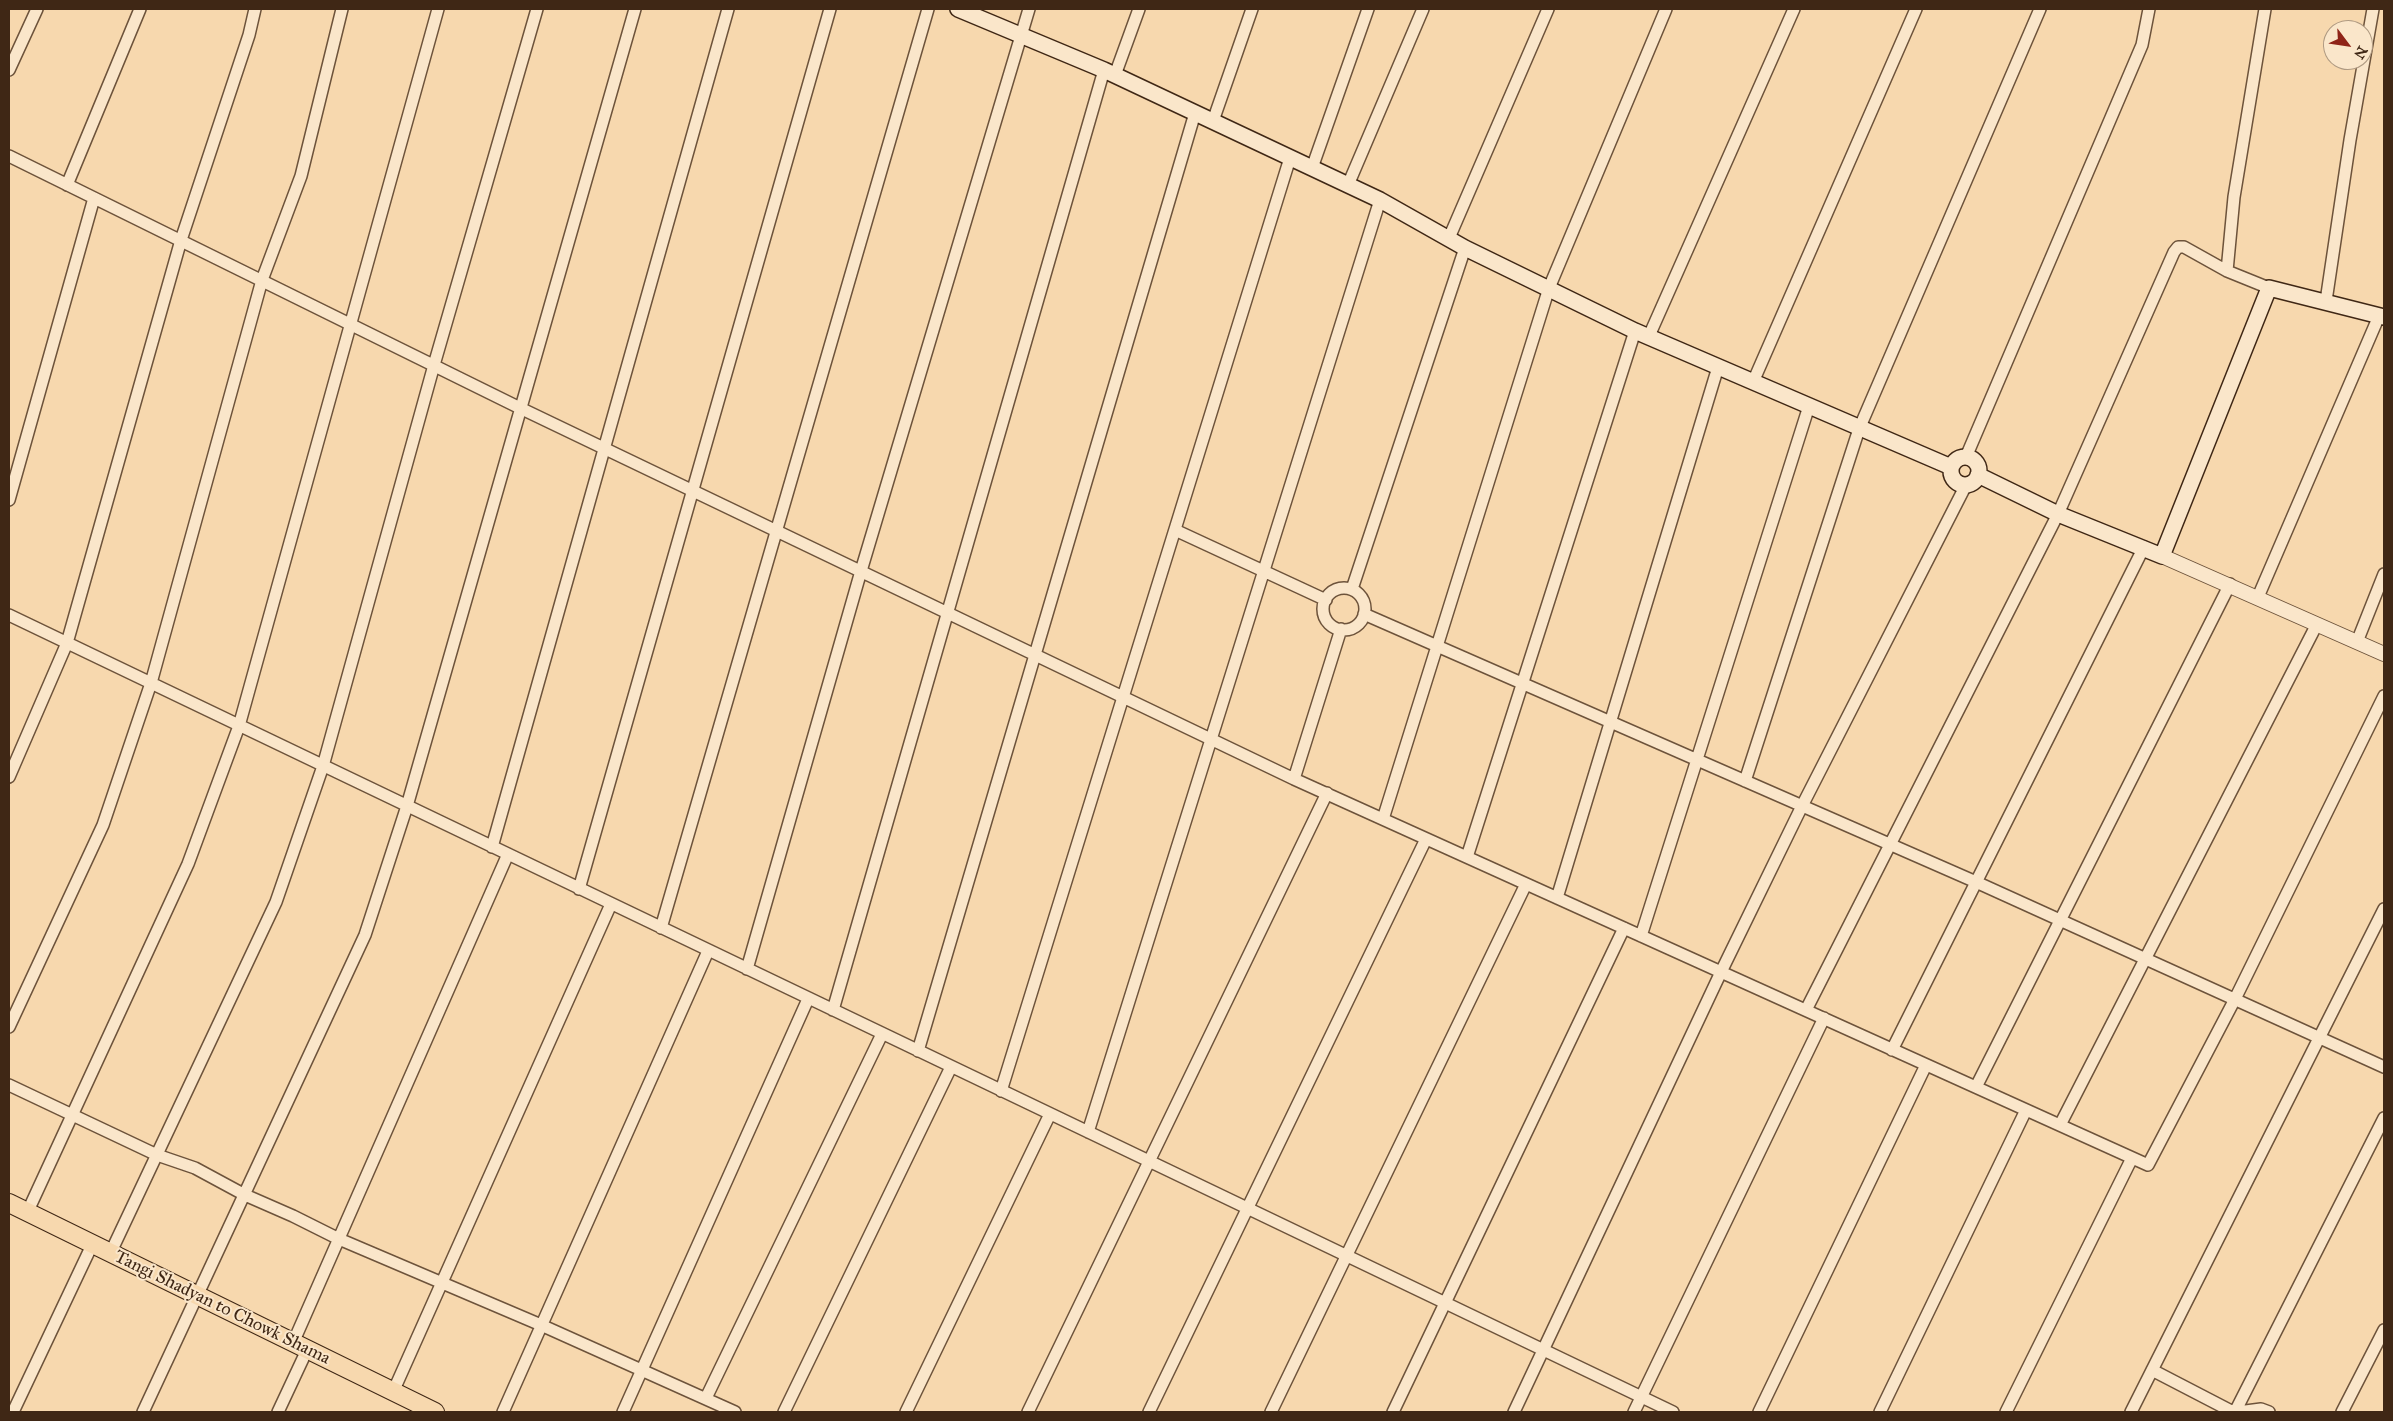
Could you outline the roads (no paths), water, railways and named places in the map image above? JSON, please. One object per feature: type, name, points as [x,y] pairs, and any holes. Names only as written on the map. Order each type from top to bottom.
[{"type":"main road","points":[[958,9],[1110,72],[1380,200],[1465,248],[1642,334],[1951,467]]},
{"type":"main road","points":[[1978,475],[2058,514],[2162,556],[2269,288],[2326,300],[2381,316]]},
{"type":"main road","points":[[1966,457],[1975,461],[1979,470],[1978,475],[1971,484],[1960,485],[1952,478],[1951,467],[1957,459],[1966,457]]},
{"type":"main road","name":"Tangi Shadyan to Chowk Shama","points":[[9,1204],[393,1392],[413,1407],[435,1412]]},
{"type":"street","points":[[9,70],[36,9]]},
{"type":"street","points":[[67,185],[140,9]]},
{"type":"street","points":[[9,777],[67,643],[181,240],[249,35],[255,9]]},
{"type":"street","points":[[9,1027],[103,826],[151,683],[262,280],[301,176],[342,9]]},
{"type":"street","points":[[27,1213],[188,864],[239,726],[438,9]]},
{"type":"street","points":[[110,1254],[276,902],[323,766],[434,365],[537,9]]},
{"type":"street","points":[[143,1412],[364,935],[406,806],[635,9]]},
{"type":"street","points":[[492,847],[728,9]]},
{"type":"street","points":[[579,889],[830,9]]},
{"type":"street","points":[[661,928],[928,9]]},
{"type":"street","points":[[747,969],[861,571],[1029,9]]},
{"type":"street","points":[[832,1010],[948,612],[1110,72],[1139,9]]},
{"type":"street","points":[[1213,122],[1252,9]]},
{"type":"street","points":[[1312,168],[1368,9]]},
{"type":"street","points":[[1348,185],[1423,9]]},
{"type":"street","points":[[1449,238],[1548,9]]},
{"type":"street","points":[[1383,819],[1549,288],[1666,9]]},
{"type":"street","points":[[1467,857],[1522,684],[1642,334],[1794,9]]},
{"type":"street","points":[[1753,382],[1916,9]]},
{"type":"street","points":[[1745,781],[1859,429],[2040,9]]},
{"type":"street","points":[[1966,457],[2142,45],[2149,9]]},
{"type":"street","points":[[2227,271],[2234,197],[2265,9]]},
{"type":"street","points":[[2326,300],[2350,140],[2374,9]]},
{"type":"street","points":[[918,1051],[1195,113]]},
{"type":"street","points":[[9,156],[520,408],[1294,779],[2148,1165],[2235,999],[2384,696]]},
{"type":"street","points":[[1001,1091],[1290,158]]},
{"type":"street","points":[[9,500],[94,198]]},
{"type":"street","points":[[1088,1132],[1380,200]]},
{"type":"street","points":[[1806,1010],[2058,514],[2174,252],[2178,246],[2184,247],[2227,271],[2269,288]]},
{"type":"street","points":[[1352,589],[1465,248]]},
{"type":"street","points":[[2258,597],[2381,316]]},
{"type":"street","points":[[1557,898],[1718,367]]},
{"type":"street","points":[[1641,936],[1809,406]]},
{"type":"street","points":[[1514,1412],[1721,972],[1802,806],[1966,485]]},
{"type":"street","points":[[1175,530],[1326,600]]},
{"type":"street","points":[[1892,1050],[2144,548]]},
{"type":"street","points":[[2162,556],[2230,584],[2384,654]]},
{"type":"street","points":[[2357,642],[2384,574]]},
{"type":"street","points":[[1976,1087],[2230,584]]},
{"type":"street","points":[[1337,589],[1352,589],[1363,599],[1364,614],[1355,627],[1340,630],[1328,622],[1323,607],[1326,600],[1337,589]]},
{"type":"street","points":[[1364,614],[1976,882],[2384,1067]]},
{"type":"street","points":[[9,615],[1672,1412]]},
{"type":"street","points":[[2060,1125],[2317,624]]},
{"type":"street","points":[[1294,779],[1340,630]]},
{"type":"street","points":[[1028,1412],[1327,794]]},
{"type":"street","points":[[1149,1412],[1426,839]]},
{"type":"street","points":[[278,1412],[338,1239],[508,854]]},
{"type":"street","points":[[1271,1412],[1526,884]]},
{"type":"street","points":[[393,1392],[611,904]]},
{"type":"street","points":[[2130,1412],[2321,1038],[2384,909]]},
{"type":"street","points":[[1392,1412],[1624,928]]},
{"type":"street","points":[[503,1412],[708,950]]},
{"type":"street","points":[[623,1412],[808,999]]},
{"type":"street","points":[[1634,1412],[1824,1018]]},
{"type":"street","points":[[706,1398],[882,1034]]},
{"type":"street","points":[[1759,1412],[1926,1064]]},
{"type":"street","points":[[784,1412],[951,1067]]},
{"type":"street","points":[[9,1085],[157,1155],[195,1168],[244,1195],[293,1216],[338,1239],[542,1325],[735,1412]]},
{"type":"street","points":[[1880,1412],[2026,1110]]},
{"type":"street","points":[[906,1412],[1050,1114]]},
{"type":"street","points":[[2235,1412],[2384,1118]]},
{"type":"street","points":[[2006,1412],[2132,1158]]},
{"type":"street","points":[[13,1412],[92,1245]]},
{"type":"street","points":[[2342,1412],[2384,1330]]},
{"type":"street","points":[[2152,1370],[2235,1412],[2261,1409],[2269,1412]]}]
